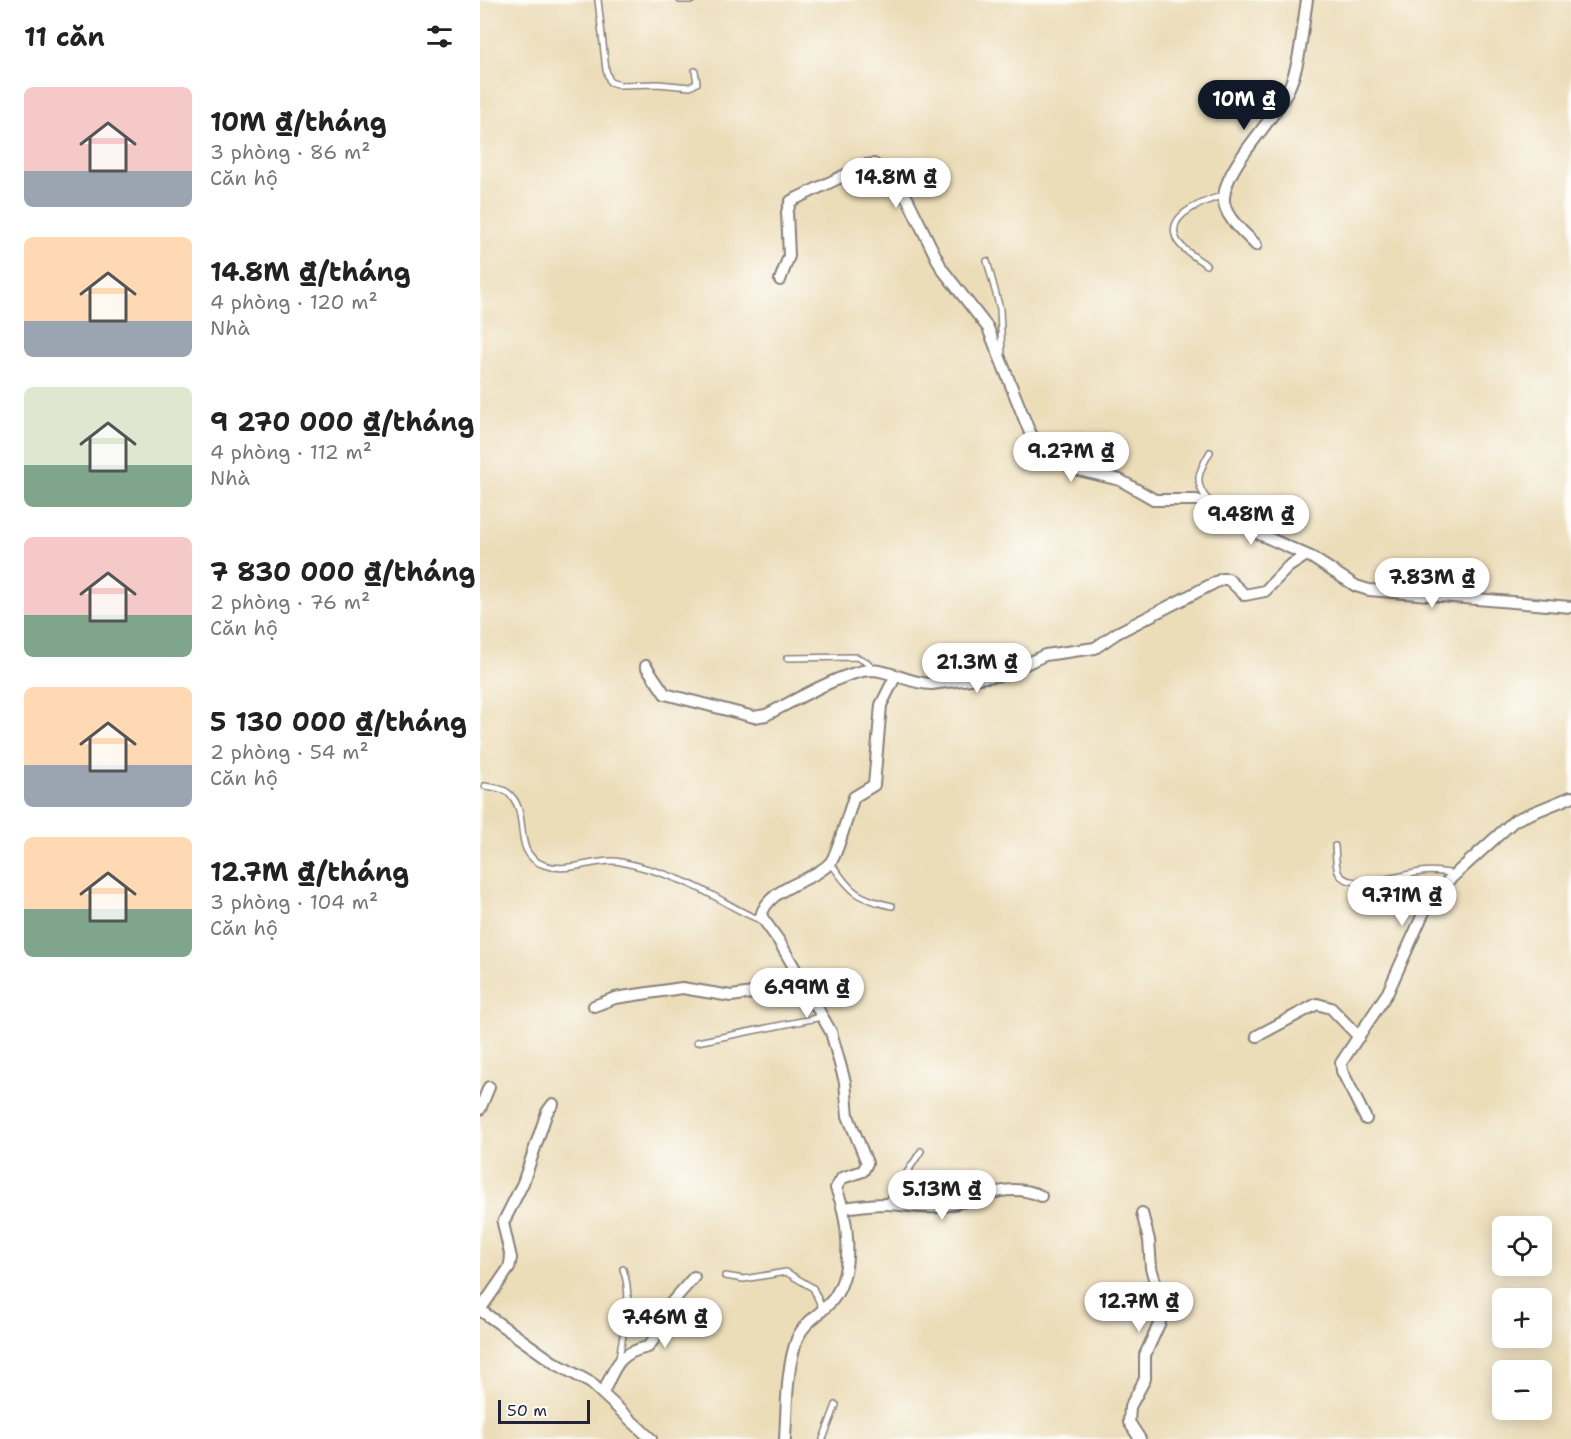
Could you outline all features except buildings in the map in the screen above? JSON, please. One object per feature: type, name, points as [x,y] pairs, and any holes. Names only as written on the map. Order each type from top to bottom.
[{"type":"street","points":[[1256,245],[1229,215],[1224,195],[1241,159],[1275,115],[1290,88],[1297,66],[1307,0]]},
{"type":"street","points":[[780,280],[789,256],[787,212],[791,201],[866,165],[874,164],[907,198],[942,269],[984,321],[1003,362],[1030,433],[1060,461],[1087,474],[1120,480],[1155,500],[1165,502],[1196,500],[1215,506],[1257,533],[1305,556],[1356,586],[1369,590],[1571,607]]},
{"type":"street","points":[[645,666],[665,694],[754,717],[765,715],[858,671],[875,670],[920,684],[976,680],[1002,675],[1045,655],[1095,648],[1117,633],[1222,579],[1232,582],[1245,595],[1265,591],[1288,567],[1305,556]]},
{"type":"street","points":[[785,1439],[787,1402],[797,1339],[806,1324],[837,1295],[842,1281],[846,1252],[844,1208],[836,1188],[838,1182],[863,1170],[867,1162],[848,1116],[846,1089],[837,1048],[779,940],[762,921],[763,909],[793,884],[831,862],[854,797],[874,785],[881,705],[896,677]]},
{"type":"street","points":[[1366,1119],[1342,1071],[1341,1063],[1388,992],[1430,901],[1454,874],[1515,819],[1571,797]]},
{"type":"street","points":[[594,1006],[615,998],[681,988],[731,996],[804,986]]},
{"type":"street","points":[[1257,1036],[1317,1004],[1330,1008],[1359,1038]]},
{"type":"street","points":[[480,1109],[489,1087]]},
{"type":"street","points":[[553,1104],[547,1112],[523,1183],[503,1223],[511,1258],[509,1268],[480,1310],[553,1362],[603,1392],[651,1439]]},
{"type":"street","points":[[844,1208],[886,1204],[938,1207],[985,1197],[1010,1188],[1022,1188],[1041,1196]]},
{"type":"street","points":[[1140,1439],[1129,1422],[1130,1407],[1145,1379],[1145,1355],[1160,1322],[1162,1305],[1151,1268],[1149,1240],[1142,1213]]},
{"type":"street","points":[[603,1392],[619,1360],[632,1350],[648,1347],[665,1310],[694,1276]]},
{"type":"lane","points":[[598,0],[606,70],[610,82],[620,85],[658,84],[690,87],[697,83],[695,71]]},
{"type":"lane","points":[[680,0],[692,0]]},
{"type":"lane","points":[[1206,265],[1179,241],[1175,234],[1176,224],[1192,208],[1224,195]]},
{"type":"lane","points":[[987,261],[1000,309],[1003,362]]},
{"type":"lane","points":[[1210,452],[1198,473],[1197,482],[1200,490],[1215,506]]},
{"type":"lane","points":[[787,658],[856,657],[867,662],[875,670]]},
{"type":"lane","points":[[485,786],[506,791],[516,801],[522,815],[520,831],[526,850],[542,864],[559,867],[592,865],[612,860],[644,867],[674,877],[712,895],[742,914],[762,921]]},
{"type":"lane","points":[[1335,846],[1337,869],[1340,876],[1348,880],[1371,882],[1424,871],[1454,874]]},
{"type":"lane","points":[[831,862],[855,894],[864,900],[892,906]]},
{"type":"lane","points":[[697,1042],[822,1017]]},
{"type":"lane","points":[[886,1204],[921,1151]]},
{"type":"lane","points":[[619,1360],[629,1303],[629,1286],[623,1269]]},
{"type":"lane","points":[[725,1276],[744,1279],[786,1272],[813,1288],[822,1308]]},
{"type":"lane","points":[[823,1439],[836,1405]]}]
